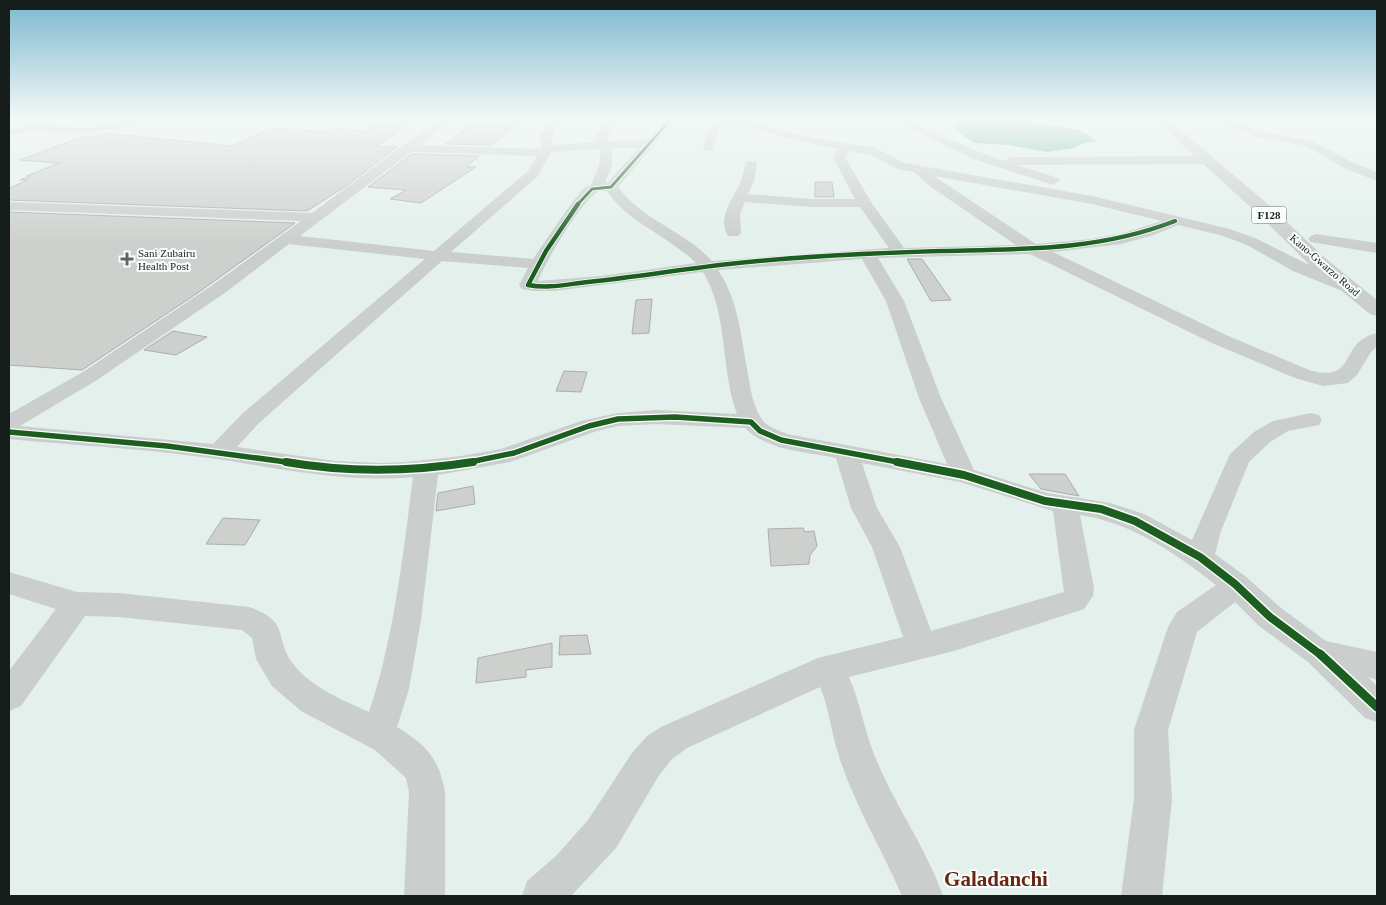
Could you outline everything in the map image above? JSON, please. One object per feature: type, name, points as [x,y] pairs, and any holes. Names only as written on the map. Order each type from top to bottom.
[{"type":"main road","name":"Kano-Gwarzo Road","points":[[1209,161],[1346,272],[1377,291]]},
{"type":"main road","name":"Kano-Gwarzo Road","points":[[1223,161],[1316,239],[1377,310]]},
{"type":"street","points":[[9,423],[90,376],[220,288],[390,161]]},
{"type":"street","points":[[219,452],[251,418],[533,173],[541,161]]},
{"type":"street","points":[[604,187],[607,161]]},
{"type":"street","points":[[630,161],[604,187],[590,190],[539,264],[528,285],[604,281],[708,266],[900,253],[1033,249],[1115,239],[1163,227],[1175,221]]},
{"type":"street","points":[[840,161],[864,204],[900,253]]},
{"type":"street","points":[[893,161],[897,165],[1092,200],[1239,236],[1299,267],[1346,272]]},
{"type":"street","points":[[996,162],[1077,161]]},
{"type":"street","points":[[1341,161],[1377,177]]},
{"type":"street","points":[[996,162],[1070,186],[1092,200]]},
{"type":"street","points":[[733,232],[730,221],[734,205],[749,178],[752,164]]},
{"type":"street","points":[[919,169],[936,184],[1033,249],[1219,339],[1314,379],[1334,381],[1341,379],[1350,371],[1363,349],[1371,341],[1377,339]]},
{"type":"street","points":[[604,187],[615,193],[650,224],[673,236],[708,266],[726,304],[746,412],[751,422],[760,431],[781,440],[964,475],[1021,494],[1065,505],[1101,508],[1135,521],[1200,557],[1234,584],[1270,618],[1319,652],[1377,707]]},
{"type":"street","points":[[740,197],[803,203],[864,204]]},
{"type":"street","points":[[9,206],[245,213],[314,217]]},
{"type":"street","points":[[288,239],[437,256],[539,264]]},
{"type":"street","points":[[1316,239],[1377,248]]},
{"type":"street","points":[[868,255],[895,301],[935,412],[964,475]]},
{"type":"street","points":[[9,432],[219,452],[338,471],[382,471],[426,468],[481,460],[512,453],[602,423],[641,418],[751,422]]},
{"type":"street","points":[[1200,557],[1208,531],[1238,459],[1262,437],[1281,426],[1311,420]]},
{"type":"street","points":[[847,454],[864,508],[886,546],[912,623],[922,645]]},
{"type":"street","points":[[377,734],[394,688],[406,625],[417,551],[426,468]]},
{"type":"street","points":[[542,896],[570,870],[602,834],[625,794],[645,765],[659,748],[675,737],[829,668],[954,638],[1026,615],[1064,606],[1074,601],[1078,596],[1079,588],[1065,505]]},
{"type":"street","points":[[9,584],[77,604],[119,605],[249,619],[262,628],[267,636],[272,658],[283,676],[313,701],[387,739],[421,768],[426,780],[425,896]]},
{"type":"street","points":[[1142,896],[1152,799],[1151,730],[1183,627],[1188,620],[1221,598],[1234,584]]},
{"type":"street","points":[[9,696],[77,604]]},
{"type":"street","points":[[1319,652],[1377,666]]},
{"type":"street","points":[[829,668],[842,699],[856,754],[883,816],[923,896]]},
{"type":"building","points":[[36,161],[378,161],[346,186],[307,211],[9,200],[9,188],[28,180],[20,180],[30,176],[27,176],[59,163]]},
{"type":"building","points":[[402,161],[473,161],[466,167],[476,167],[421,203],[390,199],[406,190],[368,187]]},
{"type":"building","points":[[815,182],[832,182],[834,197],[815,197]]},
{"type":"building","name":"Sani Zubairu Health Post","points":[[9,212],[295,223],[199,292],[82,370],[9,365]]},
{"type":"building","points":[[907,259],[922,259],[951,300],[931,301]]},
{"type":"building","points":[[652,299],[649,333],[632,334],[636,300]]},
{"type":"building","points":[[173,331],[207,337],[176,355],[144,350]]},
{"type":"building","points":[[564,371],[587,372],[581,392],[556,391]]},
{"type":"building","points":[[1029,474],[1065,474],[1079,496],[1041,489]]},
{"type":"building","points":[[473,486],[475,504],[436,511],[438,493]]},
{"type":"building","points":[[223,518],[260,520],[245,545],[206,544]]},
{"type":"building","points":[[803,528],[805,532],[814,531],[817,546],[810,555],[809,564],[771,566],[768,529]]},
{"type":"building","points":[[587,635],[591,654],[559,655],[560,636]]},
{"type":"building","points":[[552,643],[552,667],[526,670],[526,677],[476,683],[478,658]]},
{"type":"cycle path","points":[[634,161],[611,187],[594,188],[583,197],[546,251],[528,285],[541,287],[561,286],[719,265],[790,259],[1061,247],[1121,239],[1175,221]]},
{"type":"cycle path","points":[[9,432],[114,440],[243,455],[335,469],[382,471],[461,464],[488,459],[514,453],[589,426],[618,419],[675,417],[751,422],[760,431],[781,440],[964,475],[1045,501],[1101,509],[1135,521],[1200,557],[1235,584],[1270,617],[1319,653],[1377,707]]},
{"type":"place","name":"Sani Zubairu Health Post","points":[[127,259]]},
{"type":"district","name":"Galadanchi","points":[[996,879]]}]
